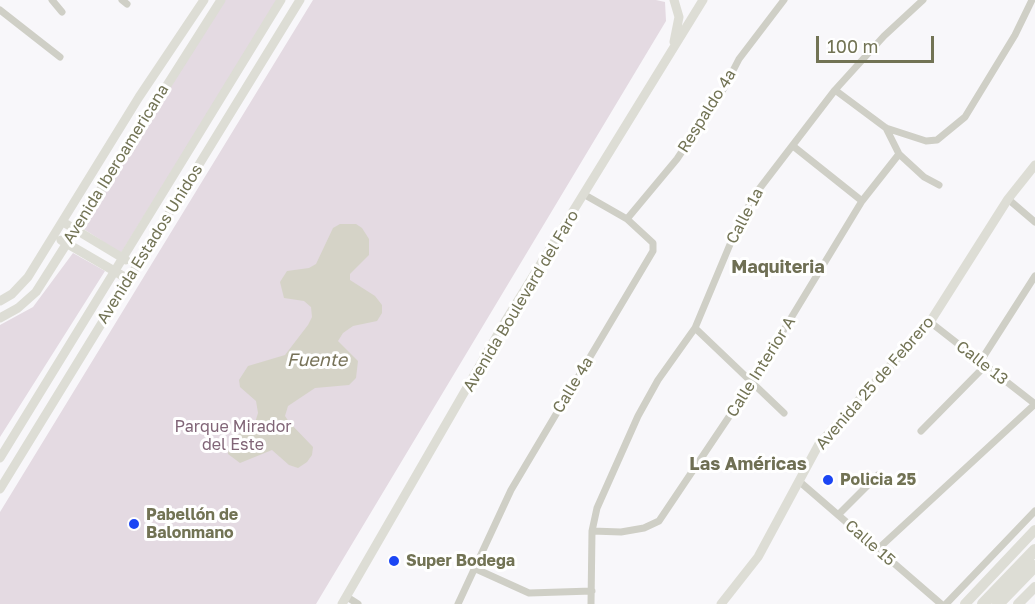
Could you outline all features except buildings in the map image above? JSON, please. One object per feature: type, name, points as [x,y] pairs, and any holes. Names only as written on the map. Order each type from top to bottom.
[{"type":"highway","points":[[983,604],[1035,550]]},
{"type":"highway","points":[[999,604],[1035,566]]},
{"type":"highway","points":[[999,604],[1035,578]]},
{"type":"main road","points":[[965,604],[1035,530]]},
{"type":"main road","points":[[1018,604],[1035,587]]},
{"type":"street","points":[[52,0],[62,12]]},
{"type":"street","name":"Avenida Iberoamericana","points":[[0,302],[12,294],[28,277],[139,97],[204,0]]},
{"type":"street","name":"Avenida Iberoamericana","points":[[0,318],[32,297],[221,0]]},
{"type":"street","name":"Avenida Estados Unidos","points":[[0,458],[281,0]]},
{"type":"street","name":"Avenida Estados Unidos","points":[[0,489],[300,0]]},
{"type":"street","points":[[673,48],[679,17],[674,0]]},
{"type":"street","name":"Avenida Boulevard del Faro","points":[[344,600],[506,320],[703,0]]},
{"type":"street","name":"Respaldo 4a","points":[[627,219],[677,159],[724,88],[739,59],[784,0]]},
{"type":"street","name":"Calle 1a","points":[[591,604],[592,531],[597,508],[638,416],[658,380],[694,328],[730,242],[753,197],[835,90],[884,36],[922,0]]},
{"type":"street","points":[[835,90],[886,128],[926,141],[937,140],[957,126],[980,94],[1015,36],[1032,0]]},
{"type":"street","points":[[0,10],[60,57]]},
{"type":"street","points":[[273,12],[287,21]]},
{"type":"street","points":[[886,128],[900,154],[924,177],[939,185]]},
{"type":"street","points":[[793,146],[862,201]]},
{"type":"street","name":"Calle Interior A","points":[[592,531],[621,532],[644,528],[659,521],[751,384],[862,201],[900,154]]},
{"type":"street","name":"Avenida 25 de Febrero","points":[[722,604],[758,557],[819,444],[930,322],[1008,199],[1035,165]]},
{"type":"street","name":"Calle 4a","points":[[458,604],[511,490],[653,250],[653,243],[627,219],[585,195]]},
{"type":"street","points":[[1008,199],[1035,222]]},
{"type":"street","points":[[63,222],[136,266]]},
{"type":"street","points":[[54,236],[128,279]]},
{"type":"street","points":[[921,431],[982,364],[1035,276]]},
{"type":"street","name":"Calle 13","points":[[930,322],[1035,404]]},
{"type":"street","points":[[694,328],[784,413]]},
{"type":"street","points":[[878,549],[1035,404]]},
{"type":"street","points":[[838,515],[878,475]]},
{"type":"street","name":"Calle 15","points":[[800,482],[941,604]]},
{"type":"street","points":[[946,604],[1035,511]]},
{"type":"street","points":[[476,569],[529,593],[592,591]]},
{"type":"street","points":[[344,600],[358,604]]},
{"type":"green space","points":[[225,0],[277,0],[121,253],[82,228]]},
{"type":"green space","name":"Parque Mirador del Este","points":[[313,0],[656,0],[665,2],[666,21],[316,604],[0,604],[0,512]]},
{"type":"green space","points":[[73,253],[105,271],[0,437],[0,325],[33,307]]},
{"type":"water","name":"Fuente","points":[[340,224],[356,224],[362,228],[369,239],[369,255],[350,274],[350,280],[375,296],[382,305],[382,313],[377,321],[353,326],[343,333],[338,341],[358,361],[356,378],[349,385],[315,388],[288,406],[285,416],[313,447],[312,455],[307,462],[298,468],[289,465],[272,450],[240,463],[228,454],[229,445],[234,437],[254,426],[258,413],[256,401],[240,387],[239,380],[248,366],[285,355],[312,317],[311,307],[304,301],[284,298],[280,282],[287,271],[309,268],[316,264],[333,228]]},
{"type":"place","name":"Policia 25","points":[[828,480]]},
{"type":"place","name":"Pabellón de Balonmano","points":[[134,524]]},
{"type":"place","name":"Super Bodega","points":[[394,561]]},
{"type":"district","name":"Maquiteria","points":[[778,267]]},
{"type":"district","name":"Las Américas","points":[[748,464]]}]
